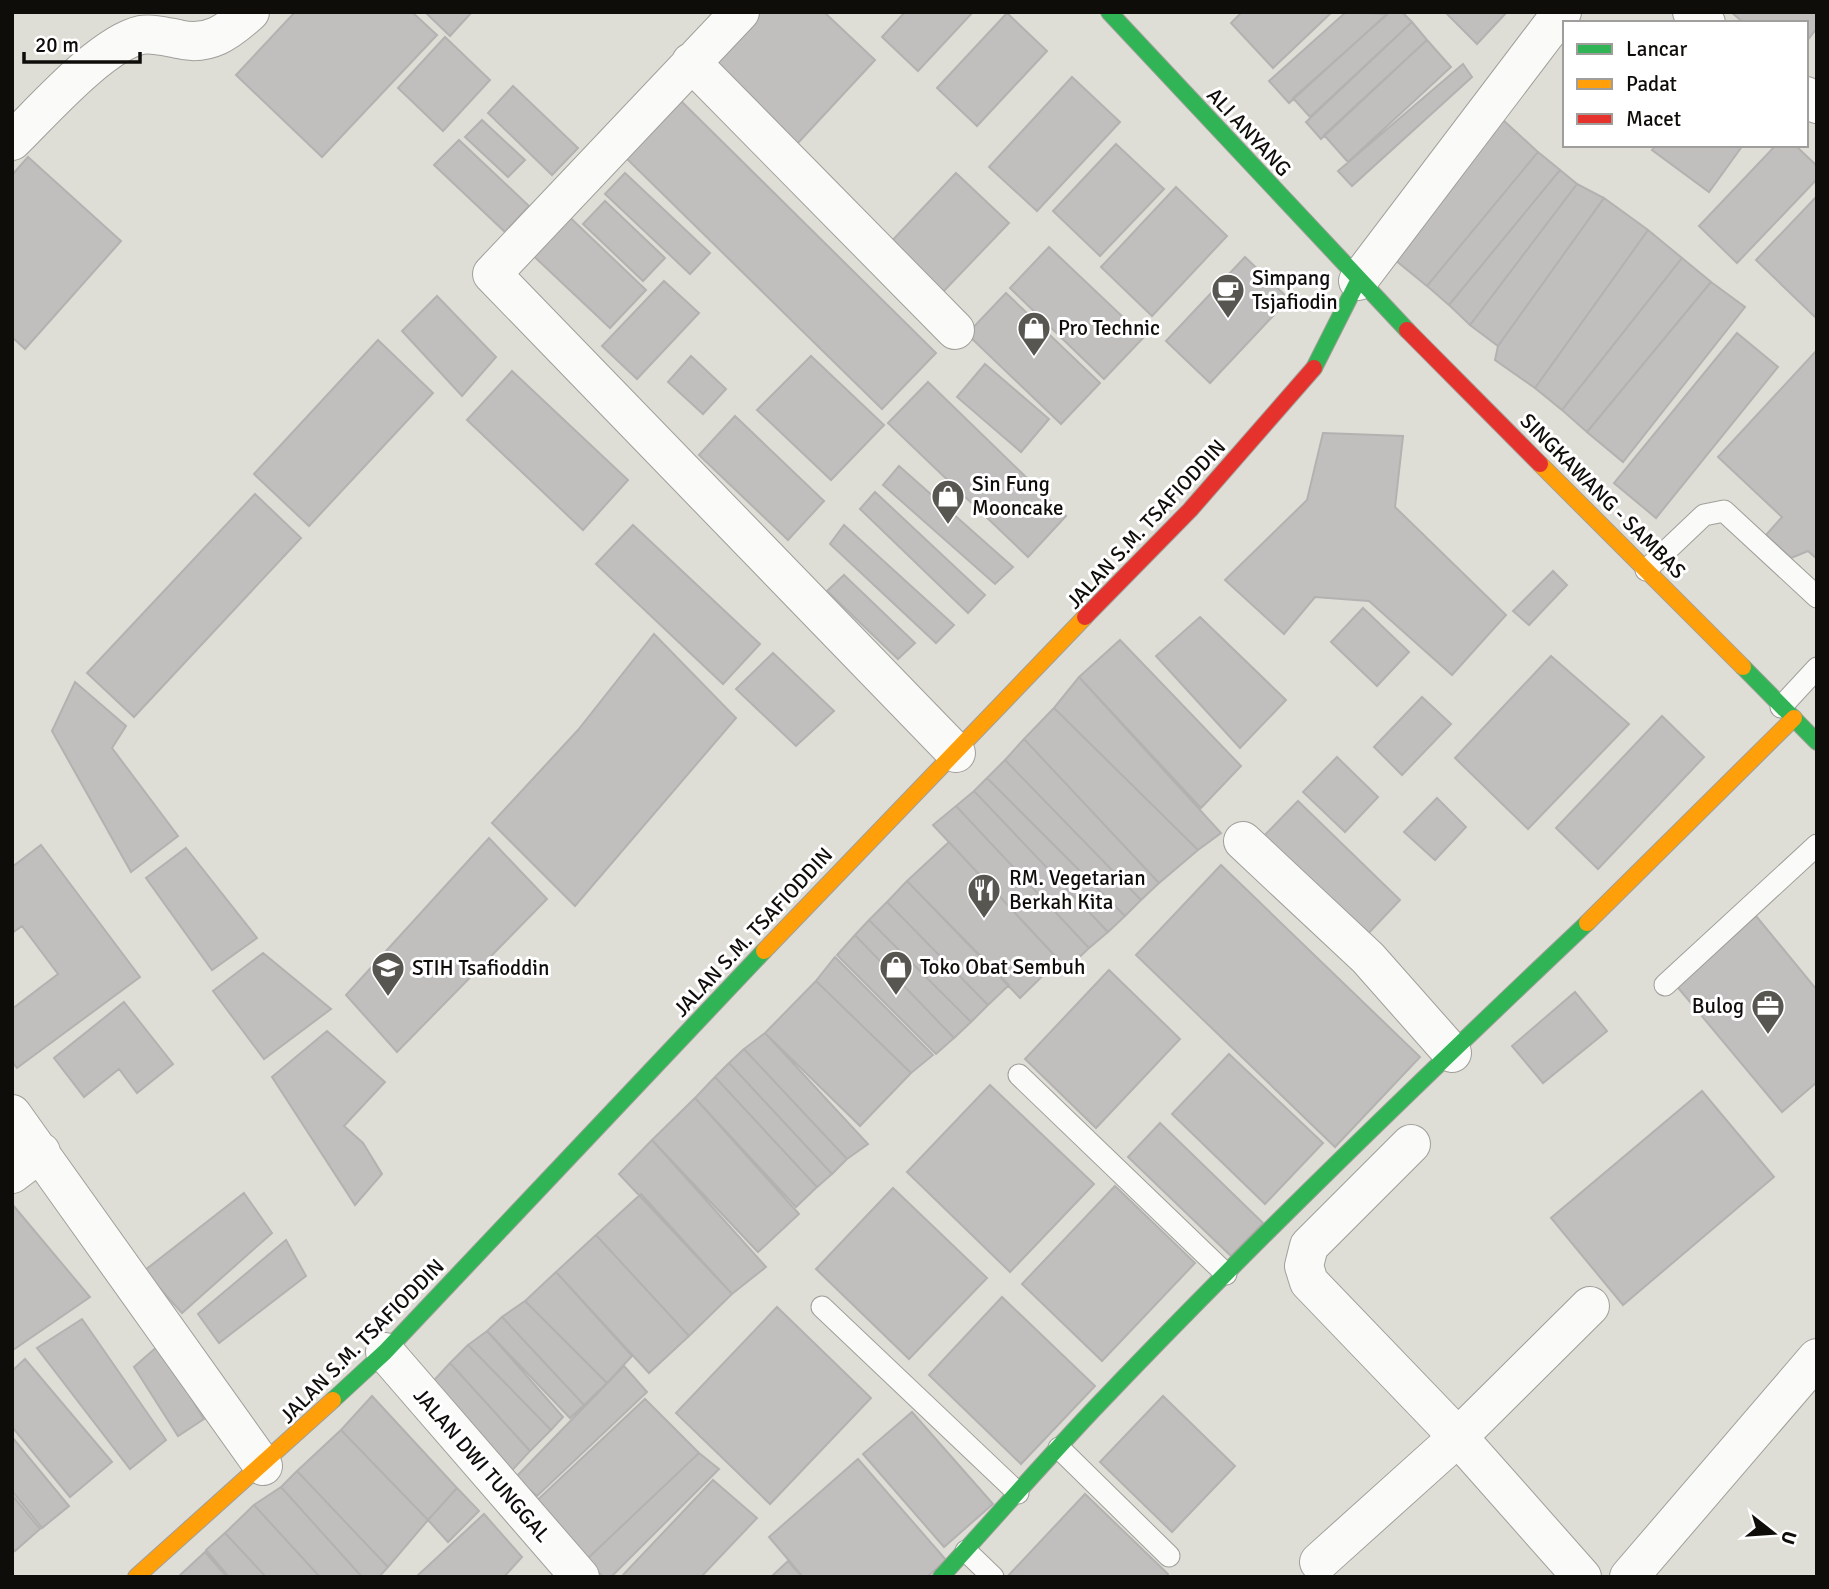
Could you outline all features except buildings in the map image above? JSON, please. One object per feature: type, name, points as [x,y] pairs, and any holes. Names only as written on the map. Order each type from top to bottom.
[{"type":"street","points":[[12,141],[95,61],[120,43],[142,35],[204,42],[223,34],[250,12]]},
{"type":"street","points":[[740,12],[492,274],[956,753]]},
{"type":"street","name":"ALI ANYANG","points":[[1109,12],[1358,281]]},
{"type":"street","points":[[1358,281],[1562,12]]},
{"type":"street","points":[[691,62],[955,330]]},
{"type":"street","name":"SINGKAWANG - SAMBAS","points":[[1358,281],[1817,742]]},
{"type":"street","name":"JALAN S.M. TSAFIODDIN","points":[[136,1577],[263,1466],[385,1352],[855,854],[1190,510],[1311,375],[1358,281]]},
{"type":"street","points":[[941,1577],[1059,1448],[1226,1274],[1400,1100],[1452,1053],[1788,713]]},
{"type":"street","points":[[1243,841],[1368,958],[1452,1053]]},
{"type":"street","points":[[12,1114],[27,1163],[263,1466]]},
{"type":"street","points":[[1411,1144],[1309,1245],[1304,1266],[1309,1282],[1458,1437],[1583,1577]]},
{"type":"street","points":[[1319,1562],[1458,1437],[1590,1306]]},
{"type":"street","name":"JALAN DWI TUNGGAL","points":[[385,1352],[580,1577]]},
{"type":"street","points":[[1629,1577],[1817,1358]]},
{"type":"lane","points":[[1646,570],[1704,515],[1724,511],[1817,597]]},
{"type":"lane","points":[[1788,713],[1817,668]]},
{"type":"lane","points":[[1665,985],[1817,845]]},
{"type":"lane","points":[[1019,1075],[1226,1274]]},
{"type":"lane","points":[[822,1307],[1018,1493]]},
{"type":"lane","points":[[1059,1448],[1169,1556]]},
{"type":"lane","points":[[967,1551],[993,1577]]},
{"type":"traffic: fast","points":[[1109,12],[1407,330]]},
{"type":"traffic: fast","points":[[1314,368],[1358,281]]},
{"type":"traffic: fast","points":[[1743,667],[1817,742]]},
{"type":"traffic: fast","points":[[941,1577],[1075,1430],[1214,1285],[1587,923]]},
{"type":"traffic: fast","points":[[333,1400],[385,1352],[764,951]]},
{"type":"traffic: slow","points":[[1540,464],[1743,667]]},
{"type":"traffic: slow","points":[[764,951],[1085,617]]},
{"type":"traffic: slow","points":[[1587,923],[1794,718]]},
{"type":"traffic: slow","points":[[136,1577],[333,1400]]},
{"type":"traffic: jam","points":[[1407,330],[1540,464]]},
{"type":"traffic: jam","points":[[1085,617],[1190,510],[1314,368]]},
{"type":"place","name":"Simpang Tsjafiodin","points":[[1228,320]]},
{"type":"place","name":"Pro Technic","points":[[1034,358]]},
{"type":"place","name":"Sin Fung Mooncake","points":[[948,526]]},
{"type":"place","name":"RM. Vegetarian Berkah Kita","points":[[984,920]]},
{"type":"place","name":"Toko Obat Sembuh","points":[[896,997]]},
{"type":"place","name":"STIH Tsafioddin","points":[[388,998]]},
{"type":"place","name":"Bulog","points":[[1768,1036]]}]
